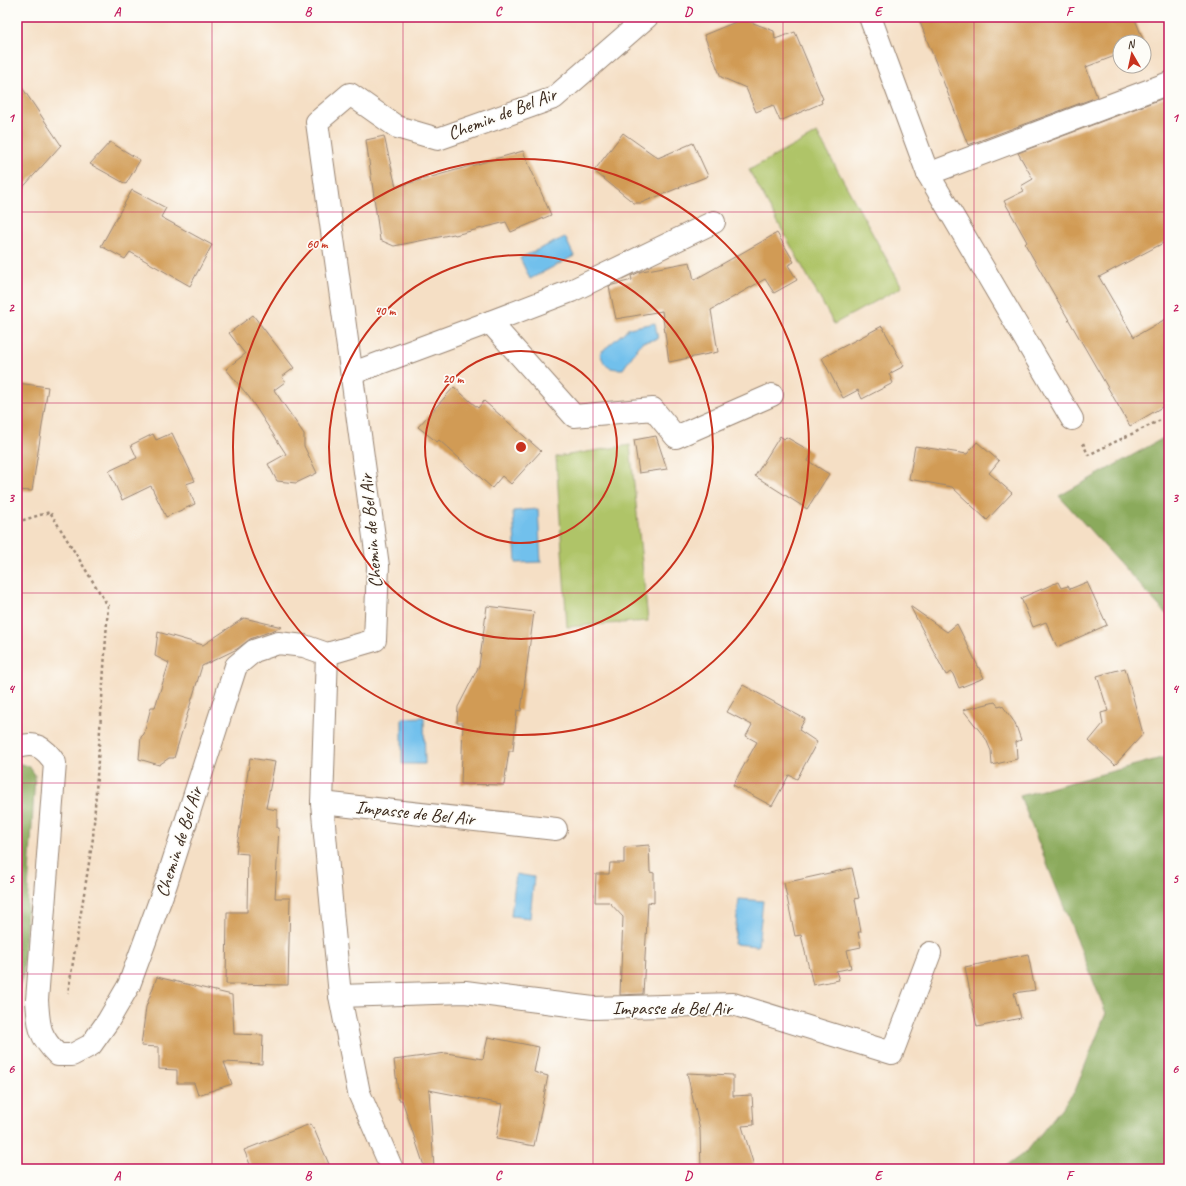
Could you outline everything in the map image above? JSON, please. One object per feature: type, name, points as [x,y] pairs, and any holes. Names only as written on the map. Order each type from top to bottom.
[{"type":"street","name":"Chemin de Bel Air","points":[[17,747],[36,745],[46,750],[55,763],[37,1000],[39,1028],[46,1043],[58,1055],[72,1055],[91,1045],[108,1021],[129,985],[166,884],[236,666],[254,651],[278,643],[304,646],[327,654],[375,640],[378,566],[353,373],[317,122],[350,94],[397,127],[438,139],[554,98],[647,17]]},
{"type":"street","points":[[870,17],[928,174],[1072,419]]},
{"type":"street","points":[[928,174],[1169,83]]},
{"type":"street","points":[[353,373],[571,291],[714,222]]},
{"type":"street","points":[[490,322],[574,416],[653,409],[676,437],[772,395]]},
{"type":"street","points":[[327,654],[322,803],[340,996],[359,1093],[392,1169]]},
{"type":"street","name":"Impasse de Bel Air","points":[[322,803],[556,829]]},
{"type":"street","name":"Impasse de Bel Air","points":[[340,996],[465,992],[593,1008],[733,1004],[892,1053],[930,953]]},
{"type":"path","points":[[1072,419],[1088,456],[1169,416]]},
{"type":"green space","points":[[817,133],[902,287],[834,324],[749,170]]},
{"type":"green space","points":[[1169,435],[1169,617],[1059,496]]},
{"type":"green space","points":[[630,445],[648,621],[567,627],[556,457]]},
{"type":"green space","points":[[1169,756],[1169,1169],[1002,1169],[1027,1151],[1075,1091],[1106,1013],[1020,796]]},
{"type":"green space","points":[[17,763],[29,766],[35,775],[23,975],[17,995]]},
{"type":"water","points":[[565,237],[574,256],[530,279],[520,258]]},
{"type":"water","points":[[655,323],[658,339],[642,342],[623,369],[610,368],[605,364],[600,353],[629,328]]},
{"type":"water","points":[[538,509],[541,562],[516,563],[513,511]]},
{"type":"water","points":[[424,717],[425,764],[402,764],[402,718]]},
{"type":"water","points":[[516,874],[534,877],[530,918],[511,916]]},
{"type":"water","points":[[739,899],[763,901],[758,946],[734,944]]},
{"type":"building","points":[[918,17],[1134,17],[1141,34],[1112,34],[1112,57],[1086,67],[1097,97],[968,145]]},
{"type":"building","points":[[743,19],[774,31],[775,39],[795,32],[823,99],[821,100],[822,103],[780,121],[773,105],[756,112],[746,88],[721,77],[704,35]]},
{"type":"building","points":[[17,80],[61,145],[17,194]]},
{"type":"building","points":[[1169,96],[1169,240],[1099,277],[1134,337],[1169,317],[1169,403],[1130,426],[1025,244],[1027,242],[1004,201],[1024,191],[1021,186],[1033,179],[1018,153]]},
{"type":"building","points":[[623,133],[658,158],[693,143],[708,176],[641,203],[634,203],[594,171]]},
{"type":"building","points":[[384,136],[396,187],[523,151],[551,215],[511,232],[506,222],[455,235],[394,246],[380,240],[366,140]]},
{"type":"building","points":[[110,142],[140,160],[126,184],[90,164]]},
{"type":"building","points":[[132,190],[166,208],[161,217],[212,245],[190,286],[130,252],[125,259],[101,246]]},
{"type":"building","points":[[777,233],[794,262],[788,265],[797,280],[774,293],[765,279],[711,310],[718,352],[669,362],[662,311],[616,319],[609,286],[632,280],[631,276],[642,271],[690,262],[694,280]]},
{"type":"building","points":[[253,315],[294,368],[282,377],[285,382],[274,390],[304,434],[304,446],[317,473],[296,483],[277,481],[268,464],[286,454],[249,397],[226,369],[245,354],[229,333]]},
{"type":"building","points":[[882,326],[904,366],[889,374],[893,383],[862,399],[858,390],[843,398],[822,358]]},
{"type":"building","points":[[17,383],[48,387],[32,491],[17,490]]},
{"type":"building","points":[[454,387],[478,408],[484,401],[541,451],[511,484],[502,476],[492,488],[439,440],[437,442],[418,427]]},
{"type":"building","points":[[172,433],[195,481],[186,484],[195,504],[166,517],[151,486],[122,500],[109,471],[137,458],[131,445],[153,434],[156,440]]},
{"type":"building","points":[[656,436],[667,469],[639,473],[634,440]]},
{"type":"building","points":[[780,436],[784,439],[786,437],[812,452],[808,461],[829,474],[807,509],[755,476]]},
{"type":"building","points":[[977,442],[999,461],[989,473],[1012,493],[987,520],[952,487],[909,479],[915,446],[967,454]]},
{"type":"building","points":[[1058,582],[1061,588],[1068,586],[1070,589],[1087,582],[1107,625],[1057,647],[1046,622],[1033,627],[1021,598]]},
{"type":"building","points":[[487,606],[534,612],[521,711],[517,710],[513,751],[509,751],[504,785],[461,784],[463,723],[457,723],[458,707],[479,666]]},
{"type":"building","points":[[910,606],[947,632],[957,624],[984,678],[959,688],[952,672],[946,675]]},
{"type":"building","points":[[244,618],[282,627],[250,639],[237,649],[202,666],[174,758],[169,758],[159,765],[139,759],[141,737],[144,734],[151,707],[155,707],[169,663],[155,656],[158,632],[203,645]]},
{"type":"building","points":[[1125,668],[1143,734],[1115,765],[1089,741],[1103,724],[1101,713],[1108,711],[1097,676]]},
{"type":"building","points":[[743,685],[805,719],[799,730],[817,742],[797,779],[789,775],[772,806],[733,785],[757,742],[746,736],[752,725],[727,712]]},
{"type":"building","points":[[995,702],[998,706],[1002,705],[1015,723],[1021,740],[1016,742],[1017,759],[992,765],[991,751],[986,739],[963,710]]},
{"type":"building","points":[[250,758],[275,762],[266,808],[277,810],[277,828],[279,828],[275,898],[290,898],[288,985],[226,984],[227,912],[247,912],[248,854],[236,853]]},
{"type":"building","points":[[649,845],[650,872],[654,873],[654,903],[648,902],[643,994],[620,995],[623,917],[609,902],[595,902],[596,874],[609,874],[610,863],[624,863],[624,847]]},
{"type":"building","points":[[852,868],[859,898],[855,899],[861,932],[858,932],[861,947],[847,950],[851,968],[836,971],[839,980],[813,985],[801,935],[795,936],[784,883]]},
{"type":"building","points":[[1028,954],[1035,990],[1014,993],[1021,1018],[977,1027],[965,967]]},
{"type":"building","points":[[157,977],[232,995],[234,1034],[263,1035],[262,1064],[224,1062],[232,1084],[198,1095],[194,1083],[177,1083],[177,1070],[159,1069],[159,1047],[141,1046],[146,1007]]},
{"type":"building","points":[[488,1037],[539,1047],[534,1072],[548,1076],[534,1146],[496,1139],[502,1104],[429,1090],[434,1169],[425,1169],[402,1100],[399,1100],[394,1060],[446,1053],[483,1059]]},
{"type":"building","points":[[687,1073],[733,1075],[733,1096],[752,1095],[754,1125],[742,1126],[755,1169],[701,1169],[700,1130]]},
{"type":"building","points":[[310,1124],[314,1129],[331,1169],[252,1169],[244,1150]]}]
